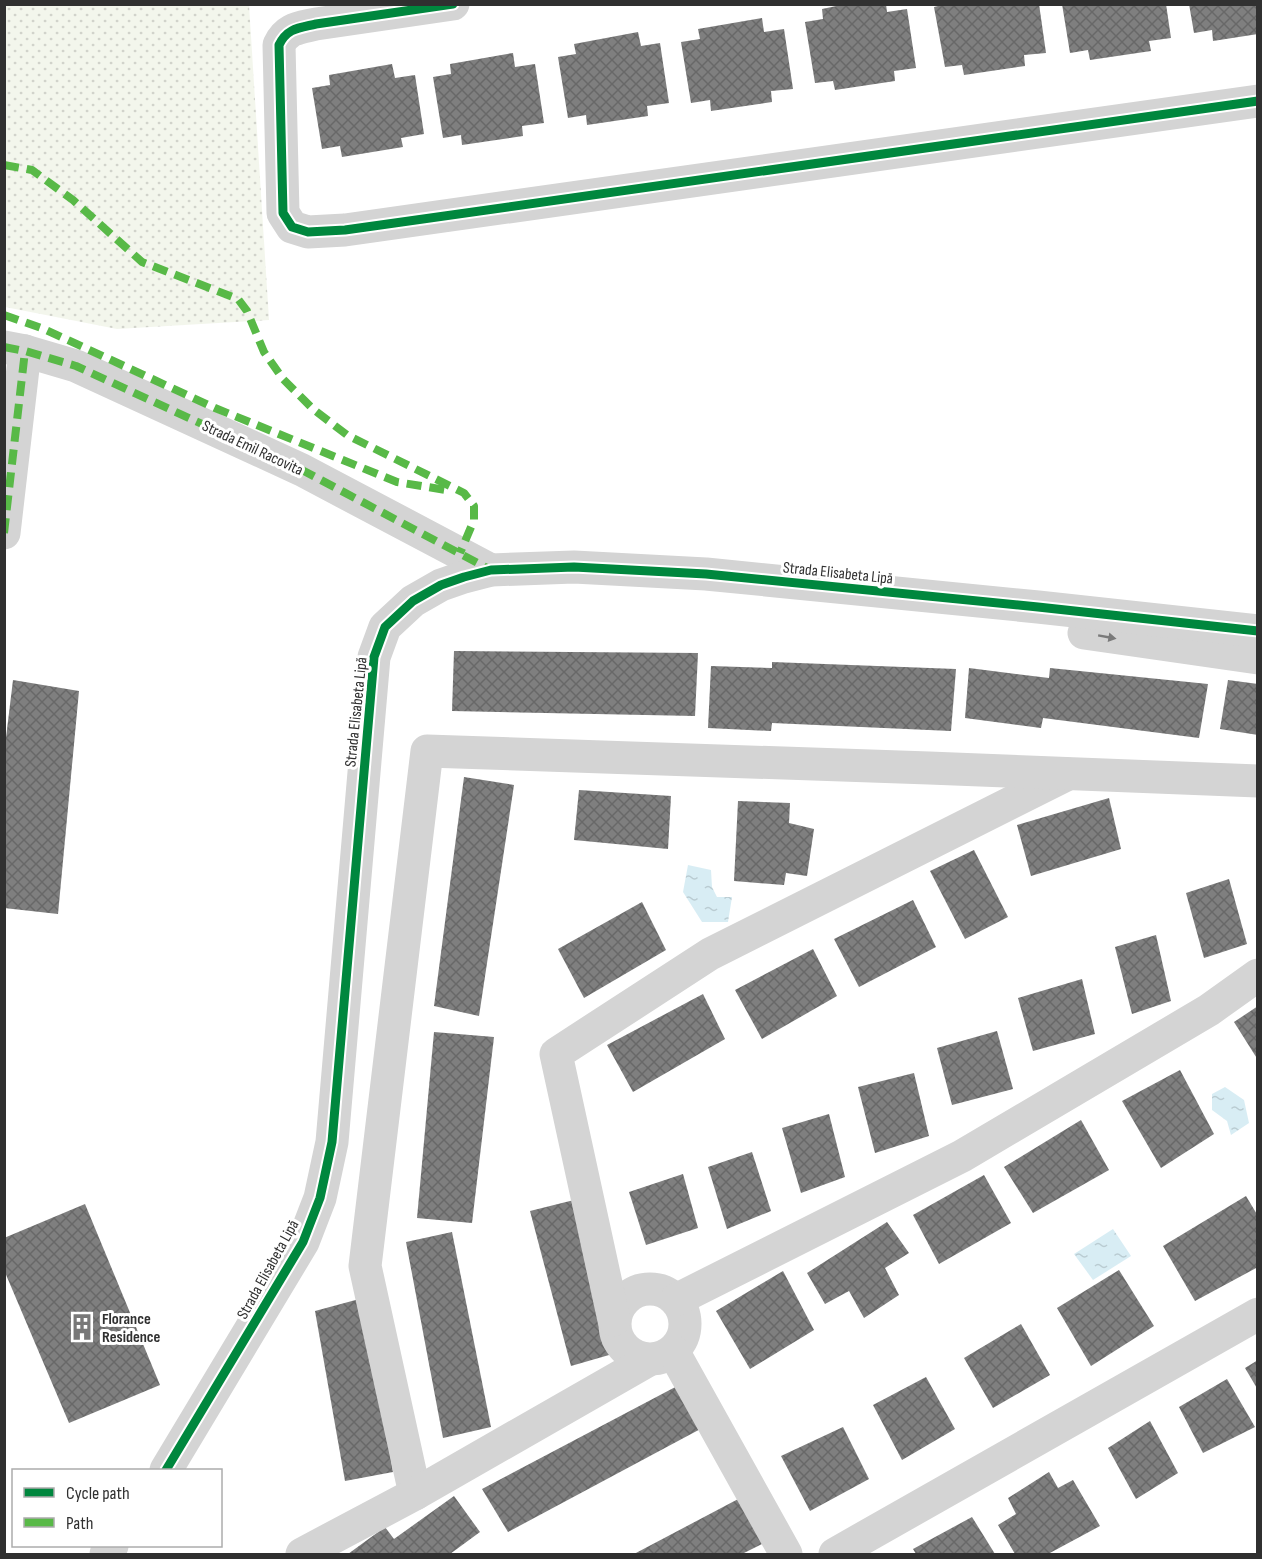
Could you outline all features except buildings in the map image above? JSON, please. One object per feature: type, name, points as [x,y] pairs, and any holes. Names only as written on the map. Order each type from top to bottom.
[{"type":"street","points":[[453,4],[316,24],[294,29],[283,36],[279,45],[282,195],[283,213],[292,227],[308,232],[357,228],[1257,101]]},
{"type":"street","points":[[4,533],[15,349]]},
{"type":"street","name":"Strada Emil Racovita","points":[[15,349],[76,366],[302,470],[491,570]]},
{"type":"street","name":"Strada Elisabeta Lipă","points":[[166,1469],[303,1242],[320,1198],[332,1142],[374,657],[385,627],[412,601],[441,585],[491,570],[574,567],[706,574],[1257,631]]},
{"type":"street","name":"Strada Elisabeta Lipă","points":[[1038,607],[1071,594],[1091,593],[1257,609]]},
{"type":"street","points":[[1038,607],[1058,629],[1257,658]]},
{"type":"street","points":[[415,1494],[365,1266],[427,750],[1257,781]]},
{"type":"street","points":[[661,1355],[638,1357],[627,1351],[620,1343],[616,1332],[556,1054],[710,954],[1070,774]]},
{"type":"street","points":[[676,1300],[962,1156],[1209,1010],[1257,975]]},
{"type":"street","points":[[303,1554],[415,1494],[661,1355],[680,1342],[685,1320],[676,1300],[667,1293],[656,1289],[644,1289],[624,1299],[614,1320]]},
{"type":"street","points":[[835,1554],[1257,1314]]},
{"type":"street","points":[[661,1355],[786,1554]]},
{"type":"shaded area","points":[[4,5],[249,5],[269,320],[117,329],[5,307]]},
{"type":"water","points":[[688,865],[711,870],[712,887],[717,897],[732,897],[728,922],[702,922],[683,892]]},
{"type":"water","points":[[1225,1087],[1244,1100],[1249,1123],[1231,1135],[1227,1121],[1212,1110],[1212,1094]]},
{"type":"water","points":[[1113,1229],[1131,1256],[1093,1280],[1074,1254]]},
{"type":"marked path","points":[[4,165],[32,170],[73,200],[142,262],[238,299],[247,311],[264,352],[283,379],[313,409],[347,435],[464,493],[474,506],[474,520],[460,553]]},
{"type":"marked path","points":[[4,315],[44,329],[215,408],[397,482],[452,491]]},
{"type":"marked path","points":[[4,347],[76,366],[302,470],[491,570]]},
{"type":"marked path","points":[[4,533],[25,351]]},
{"type":"cycle path","points":[[453,4],[316,24],[294,30],[282,39],[279,45],[283,213],[292,227],[308,232],[345,230],[1258,101]]},
{"type":"cycle path","points":[[167,1469],[303,1242],[320,1198],[332,1142],[374,657],[385,627],[413,601],[441,585],[491,570],[574,567],[706,574],[1258,631]]},
{"type":"place","name":"Florance Residence","points":[[82,1327]]}]
